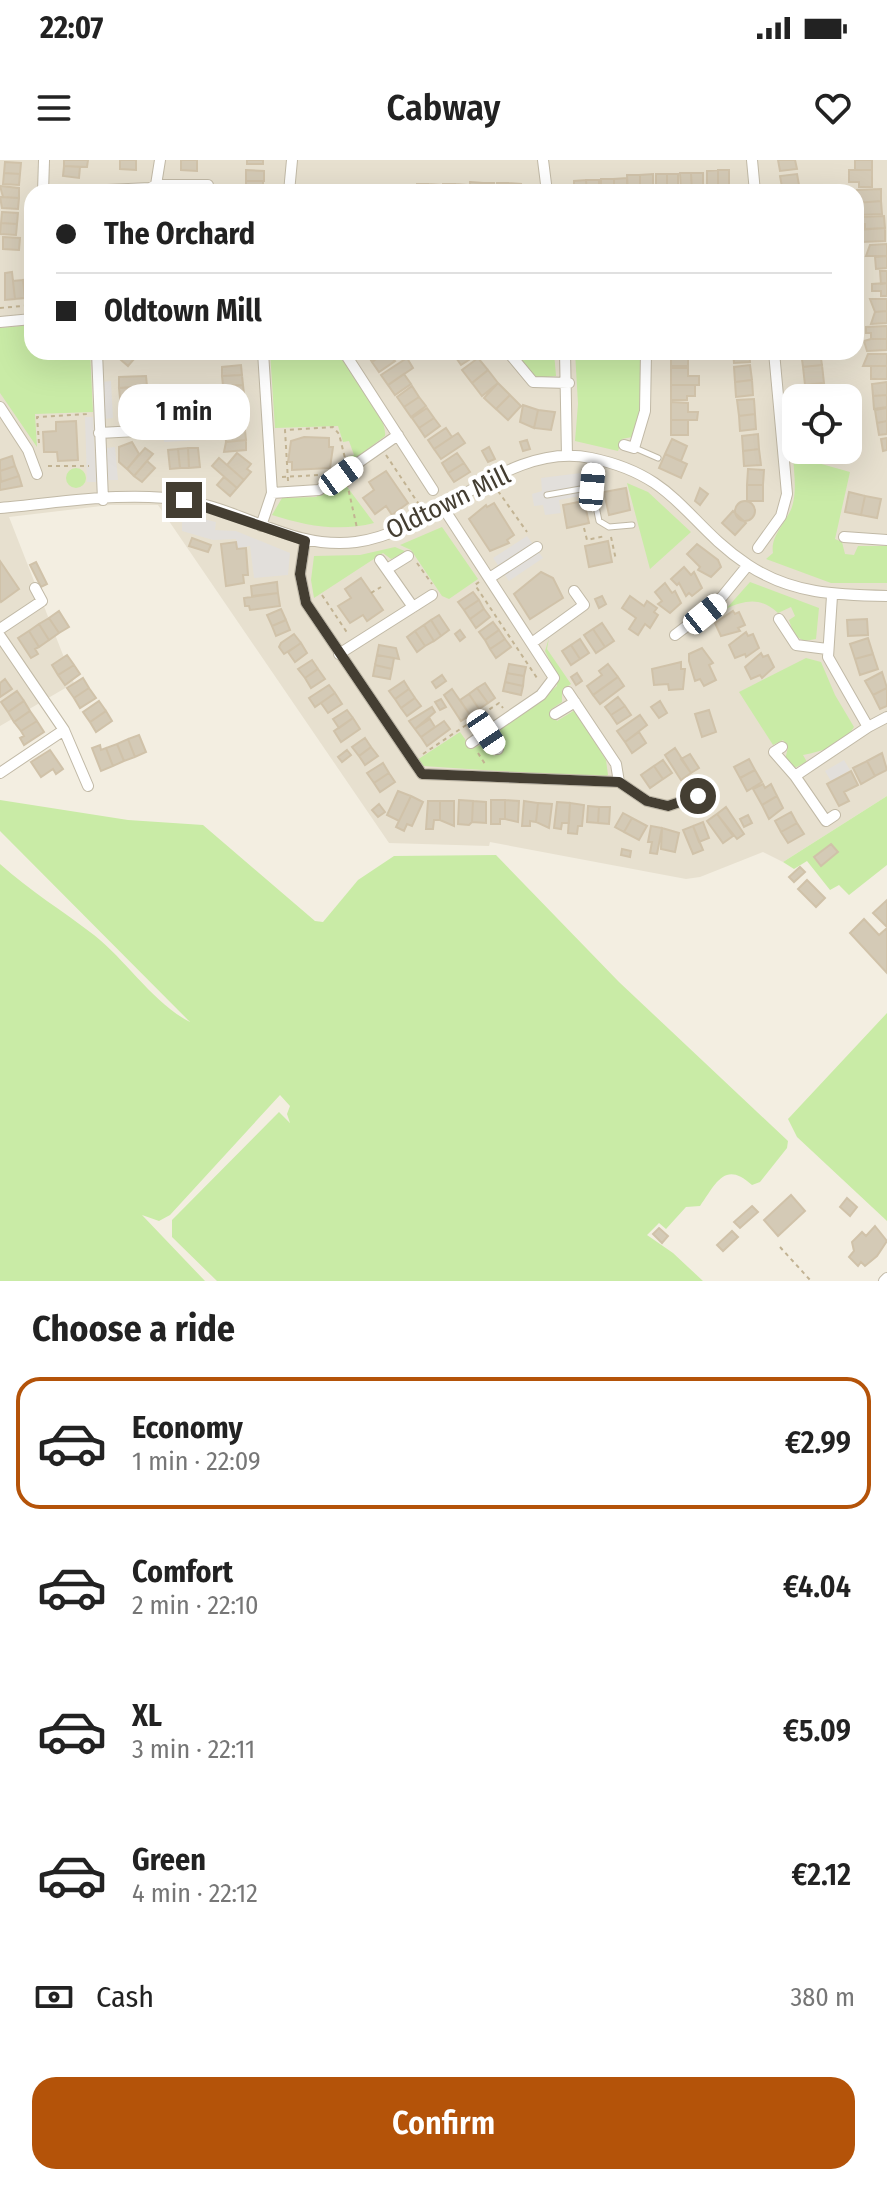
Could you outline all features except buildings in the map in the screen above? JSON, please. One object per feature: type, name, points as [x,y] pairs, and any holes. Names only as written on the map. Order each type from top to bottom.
[{"type":"street","points":[[43,184],[44,160]]},
{"type":"street","points":[[156,184],[160,160]]},
{"type":"street","points":[[290,184],[292,160]]},
{"type":"street","points":[[543,160],[546,184]]},
{"type":"street","points":[[752,160],[754,184]]},
{"type":"street","points":[[0,322],[24,320]]},
{"type":"street","points":[[97,360],[103,500]]},
{"type":"street","points":[[261,526],[272,493],[264,360]]},
{"type":"street","points":[[349,360],[433,490]]},
{"type":"street","points":[[515,360],[533,382],[569,383]]},
{"type":"street","points":[[566,360],[569,383],[567,456]]},
{"type":"street","points":[[629,446],[645,411],[646,360]]},
{"type":"street","points":[[758,548],[781,516],[787,494],[775,360]]},
{"type":"street","points":[[0,407],[41,470]]},
{"type":"street","points":[[99,433],[195,428]]},
{"type":"street","points":[[272,493],[319,490],[398,435]]},
{"type":"street","name":"Oldtown Mill","points":[[0,508],[103,500],[184,500],[305,541],[329,544],[365,540],[403,529],[508,472],[567,456],[597,459],[649,477],[748,565],[783,583],[832,596],[887,596]]},
{"type":"street","points":[[444,509],[491,576],[553,675],[553,682],[541,695],[471,743]]},
{"type":"street","points":[[850,542],[887,540]]},
{"type":"street","points":[[305,541],[301,566],[303,597],[411,762],[426,775],[619,782],[657,805],[672,805],[698,796]]},
{"type":"street","points":[[491,576],[537,547]]},
{"type":"street","points":[[408,556],[383,565],[413,607]]},
{"type":"street","points":[[675,635],[717,603],[748,565]]},
{"type":"street","points":[[0,629],[42,601],[35,588]]},
{"type":"street","points":[[533,642],[584,605],[574,591]]},
{"type":"street","points":[[339,654],[432,595]]},
{"type":"street","points":[[832,596],[827,649],[831,663],[868,727]]},
{"type":"street","points":[[779,619],[796,645],[827,649]]},
{"type":"street","points":[[0,636],[64,730],[88,786]]},
{"type":"street","points":[[555,714],[572,697],[616,764],[619,782]]},
{"type":"street","points":[[795,776],[887,717]]},
{"type":"street","points":[[0,773],[64,730]]},
{"type":"street","points":[[486,732],[498,749]]},
{"type":"street","points":[[782,747],[774,752],[826,821],[835,815]]},
{"type":"lane","points":[[629,446],[658,458]]},
{"type":"lane","points":[[597,459],[592,487],[599,521],[609,527],[632,525]]},
{"type":"lane","points":[[547,495],[592,487]]},
{"type":"path","points":[[0,308],[24,306]]},
{"type":"path","points":[[39,451],[37,417],[98,414]]},
{"type":"path","points":[[289,492],[285,430],[335,428],[346,463]]},
{"type":"path","points":[[381,447],[421,508],[431,503]]},
{"type":"path","points":[[41,470],[101,465]]},
{"type":"path","points":[[288,477],[328,475]]},
{"type":"path","points":[[344,480],[350,488],[357,528]]},
{"type":"path","points":[[497,489],[527,532]]},
{"type":"path","points":[[584,528],[587,540],[611,537],[616,560]]},
{"type":"path","points":[[491,576],[475,585],[541,683]]},
{"type":"path","points":[[371,593],[381,587]]},
{"type":"path","points":[[322,595],[351,638]]},
{"type":"path","points":[[411,762],[499,703],[508,715]]},
{"type":"path","points":[[780,1247],[811,1281]]},
{"type":"shaded area","points":[[0,160],[887,160],[887,796],[783,862],[763,852],[700,877],[686,879],[490,842],[489,846],[389,843],[158,505],[110,505],[9,517],[74,683],[0,726]]},
{"type":"shaded area","points":[[111,381],[113,418],[104,419],[102,382]]},
{"type":"shaded area","points":[[198,413],[200,440],[164,442],[167,415]]},
{"type":"shaded area","points":[[85,417],[93,417],[96,482],[87,482]]},
{"type":"shaded area","points":[[115,447],[118,480],[108,480],[106,448]]},
{"type":"shaded area","points":[[581,473],[585,495],[559,500],[561,513],[545,515],[543,505],[534,506],[532,494],[542,491],[541,478]]},
{"type":"shaded area","points":[[182,514],[216,522],[215,530],[236,531],[290,553],[288,575],[254,578],[250,546],[238,548],[236,539],[213,540],[182,531]]},
{"type":"shaded area","points":[[527,536],[543,558],[509,581],[493,558]]},
{"type":"shaded area","points":[[844,760],[850,770],[831,781],[825,771]]},
{"type":"green space","points":[[24,326],[24,360],[90,360],[93,412],[35,414],[37,447],[0,393],[0,328]]},
{"type":"green space","points":[[271,360],[342,360],[374,405],[385,436],[349,463],[347,457],[354,455],[349,441],[343,442],[338,426],[275,428]]},
{"type":"green space","points":[[521,360],[555,360],[556,376],[536,378]]},
{"type":"green space","points":[[575,360],[641,360],[640,416],[632,437],[622,439],[618,451],[575,441],[578,404]]},
{"type":"green space","points":[[794,464],[822,464],[850,472],[835,539],[842,542],[845,554],[854,555],[858,546],[887,546],[887,583],[831,583],[766,559],[773,553],[776,535],[792,507]]},
{"type":"green space","points":[[76,468],[83,471],[86,478],[83,485],[76,488],[69,485],[66,478],[69,471]]},
{"type":"green space","points":[[342,480],[374,523],[348,527],[323,526],[272,515],[282,498],[316,497]]},
{"type":"green space","points":[[627,483],[648,492],[691,532],[650,569]]},
{"type":"green space","points":[[442,527],[478,579],[449,599],[442,596],[411,550],[400,545]]},
{"type":"green space","points":[[395,547],[407,552],[391,559],[383,553],[314,598],[311,580],[314,556],[360,555]]},
{"type":"green space","points":[[750,582],[819,608],[816,639],[804,641],[794,635],[789,620],[795,616],[791,607],[778,613],[765,604],[753,602],[726,609]]},
{"type":"green space","points":[[549,638],[547,649],[571,684],[562,690],[562,702],[550,710],[557,721],[575,710],[606,760],[608,775],[603,778],[423,766],[417,760],[460,732],[472,749],[484,743],[494,756],[504,749],[497,737],[500,730],[557,686],[557,675],[545,651]]},
{"type":"green space","points":[[806,658],[821,662],[835,695],[854,727],[838,743],[803,755],[807,762],[794,768],[785,760],[788,747],[783,740],[773,745],[739,692]]},
{"type":"green space","points":[[887,796],[887,865],[849,895],[839,885],[830,890],[807,861],[794,869],[783,862]]},
{"type":"green space","points":[[0,800],[128,820],[203,825],[315,921],[323,922],[358,880],[394,856],[496,855],[619,982],[788,1141],[787,1148],[760,1182],[752,1185],[735,1174],[728,1175],[716,1183],[700,1206],[686,1207],[666,1229],[659,1223],[647,1235],[673,1253],[703,1281],[217,1281],[172,1237],[172,1220],[279,1112],[290,1123],[287,1114],[290,1106],[280,1095],[170,1215],[159,1221],[142,1215],[205,1281],[0,1281],[0,864],[94,935],[164,1004],[190,1022],[0,831]]},
{"type":"green space","points":[[887,1013],[887,1221],[797,1137],[788,1119]]},
{"type":"route","points":[[184,500],[305,541],[300,574],[306,603],[422,774],[619,782],[647,801],[668,806],[698,796]]}]
